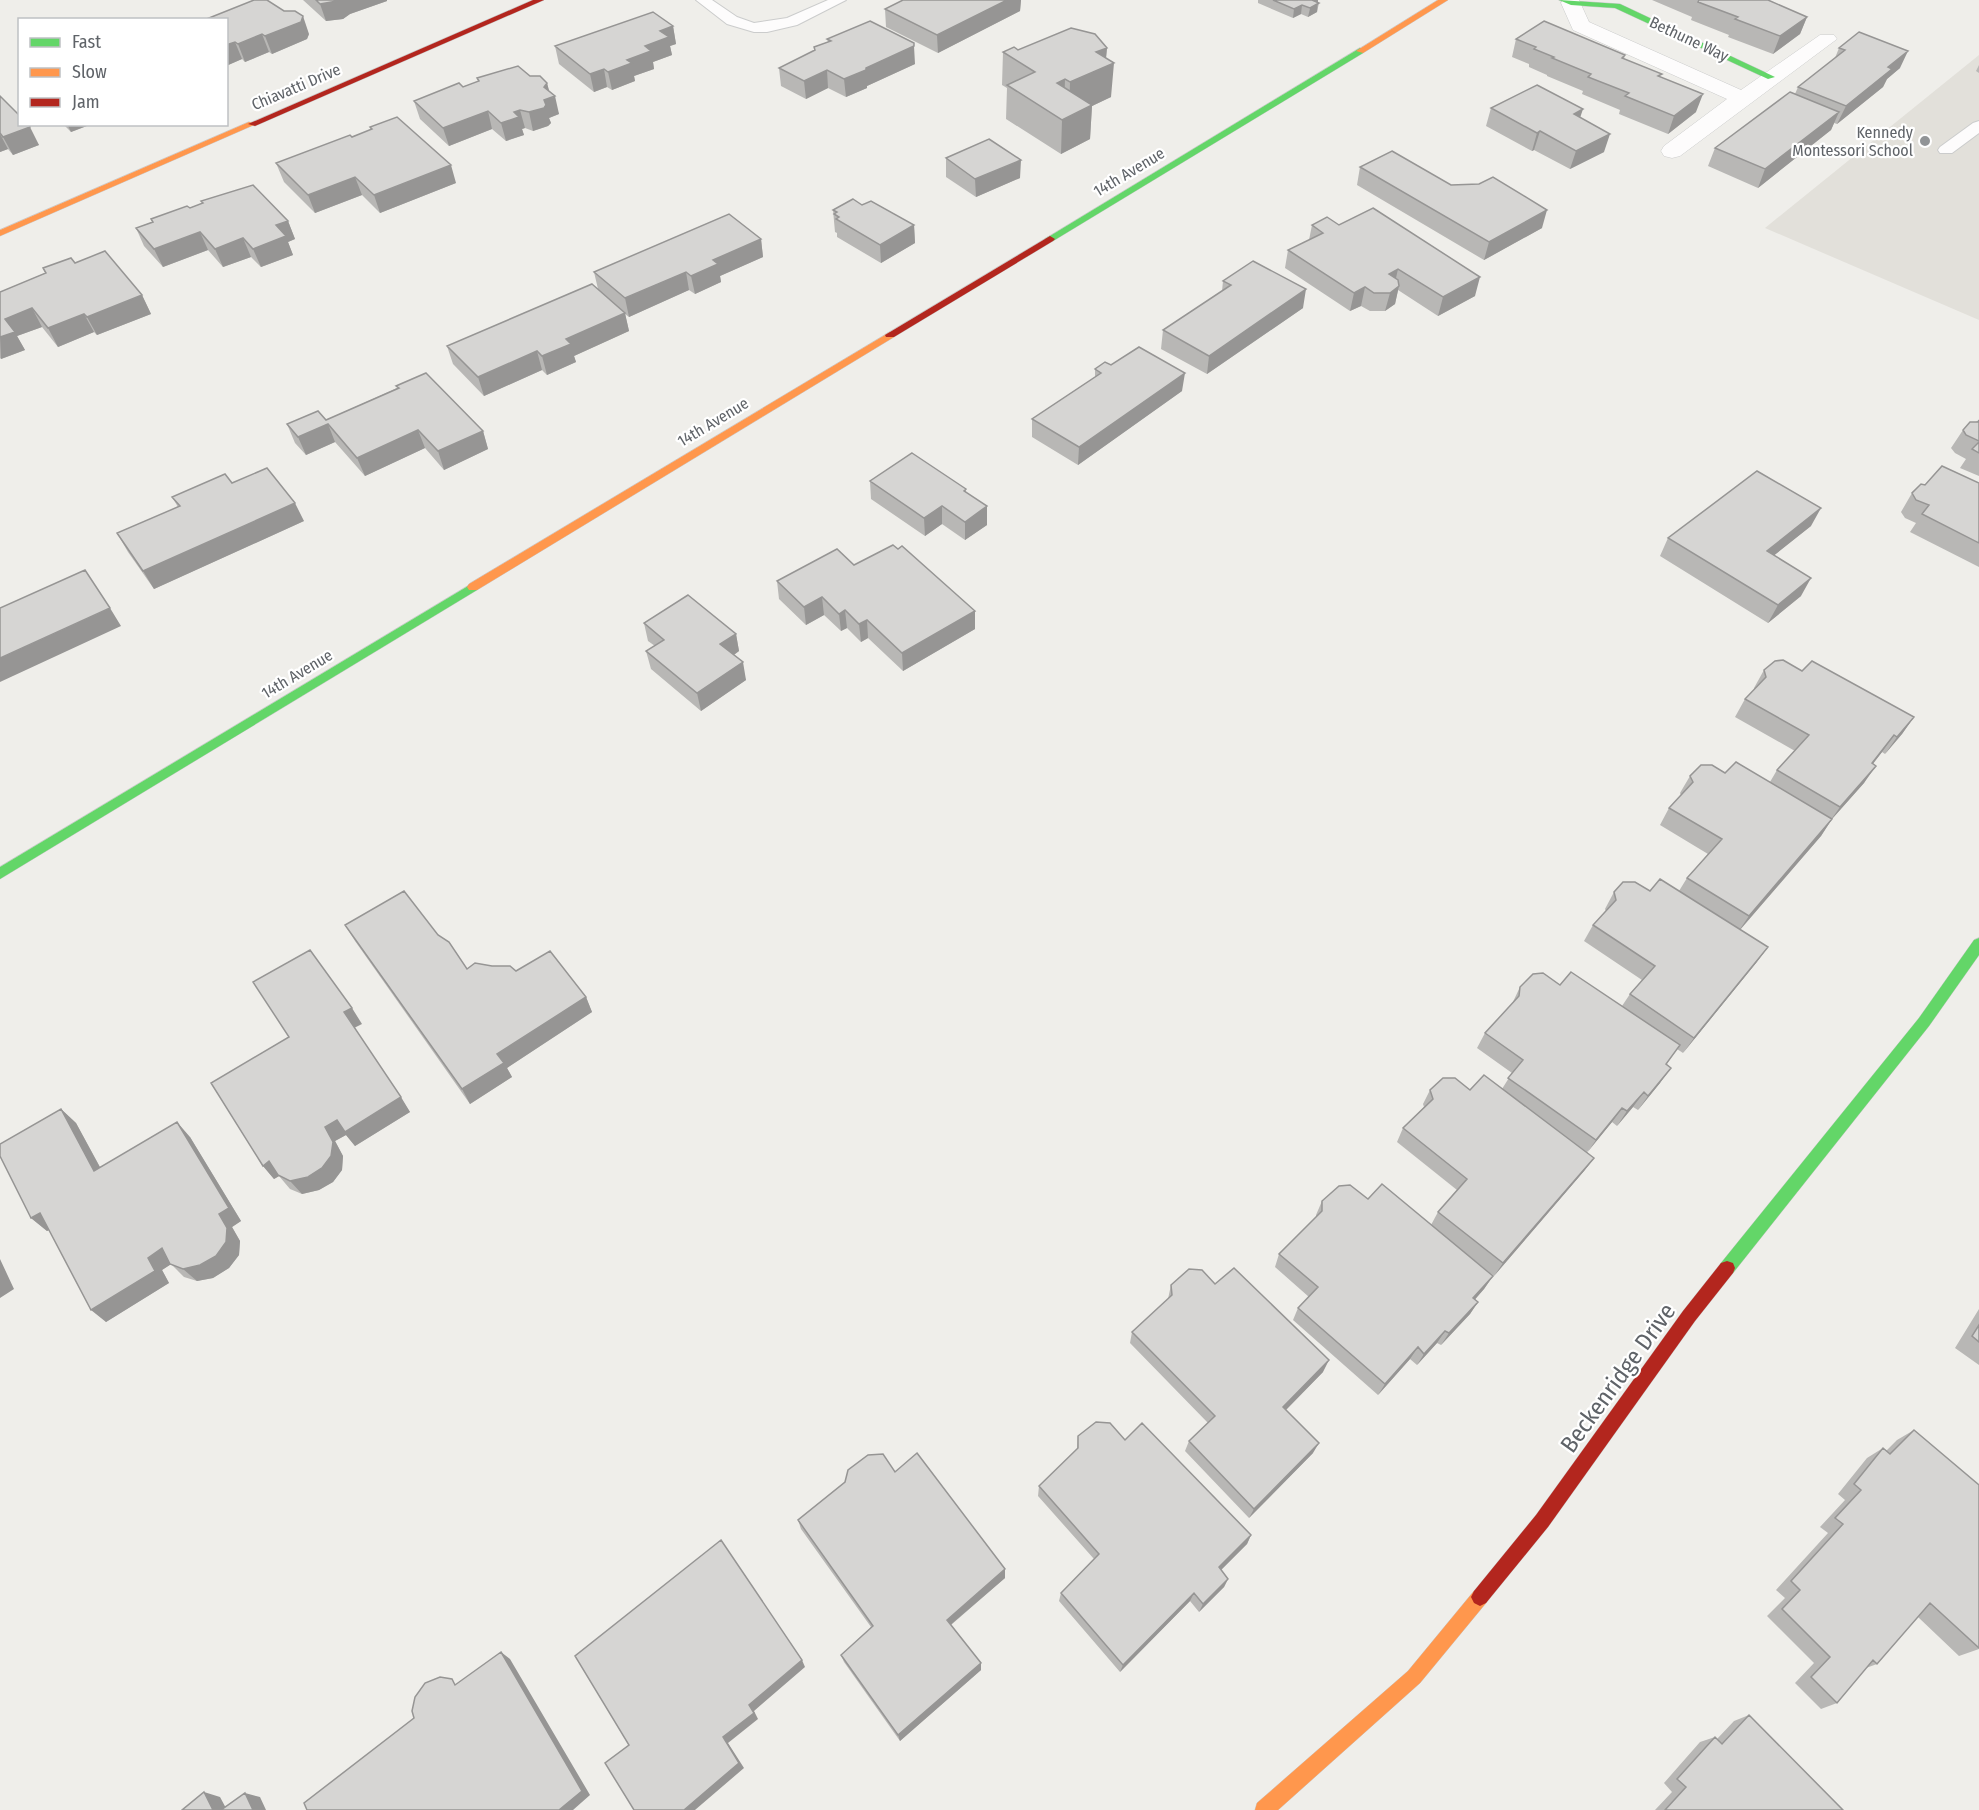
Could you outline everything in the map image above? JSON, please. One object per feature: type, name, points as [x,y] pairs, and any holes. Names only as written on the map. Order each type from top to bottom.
[{"type":"main road","name":"Chiavatti Drive","points":[[0,233],[540,0]]},
{"type":"main road","name":"14th Avenue","points":[[0,874],[1444,0]]},
{"type":"main road","name":"Bethune Way","points":[[1567,2],[1617,6],[1771,77]]},
{"type":"main road","name":"Beckenridge Drive","points":[[1264,1810],[1414,1677],[1542,1521],[1689,1316],[1924,1022],[1979,944]]},
{"type":"street","name":"Bethune Way","points":[[1567,2],[1580,26],[1742,98]]},
{"type":"street","points":[[1672,151],[1771,77],[1827,39]]},
{"type":"lane","points":[[703,0],[742,25],[770,27],[800,19],[839,0]]},
{"type":"lane","points":[[1946,150],[1979,126]]},
{"type":"shaded area","name":"Kennedy Montessori School","points":[[1979,55],[1979,320],[1765,228]]},
{"type":"building","points":[[254,0],[267,0],[284,11],[295,11],[303,16],[301,22],[265,36],[262,34],[238,44],[235,42],[228,44],[228,18],[209,18]]},
{"type":"building","points":[[316,0],[339,0],[320,4]]},
{"type":"building","points":[[903,0],[1007,0],[937,35],[885,9]]},
{"type":"building","points":[[1273,0],[1312,0],[1319,3],[1310,8],[1302,5],[1294,9]]},
{"type":"building","points":[[1699,0],[1768,0],[1807,17],[1780,36],[1735,19],[1738,17],[1698,2]]},
{"type":"building","points":[[653,12],[673,26],[660,31],[669,37],[645,46],[651,51],[627,60],[632,63],[608,72],[604,69],[590,74],[555,46]]},
{"type":"building","points":[[870,21],[914,43],[914,46],[844,79],[827,70],[804,81],[779,68],[815,50],[814,47],[831,41],[827,39]]},
{"type":"building","points":[[1544,21],[1625,55],[1622,58],[1662,74],[1658,76],[1703,94],[1674,116],[1625,96],[1629,93],[1588,77],[1591,74],[1552,58],[1554,57],[1534,49],[1536,47],[1516,39]]},
{"type":"building","points":[[1071,28],[1095,34],[1107,48],[1096,52],[1114,63],[1070,82],[1065,79],[1057,83],[1092,105],[1062,120],[1007,85],[1035,72],[1003,52],[1014,47],[1018,50]]},
{"type":"building","points":[[1859,32],[1908,51],[1888,67],[1892,69],[1846,106],[1798,87],[1845,50],[1839,48]]},
{"type":"building","points":[[518,66],[530,76],[540,76],[547,83],[544,87],[555,96],[544,100],[546,105],[544,108],[529,112],[520,110],[514,112],[519,117],[501,123],[488,111],[443,128],[414,101],[459,83],[463,87],[479,81],[477,78]]},
{"type":"building","points":[[1537,85],[1583,109],[1574,114],[1610,134],[1576,151],[1491,108]]},
{"type":"building","points":[[1790,92],[1839,112],[1765,169],[1715,148]]},
{"type":"building","points":[[0,96],[18,114],[18,126],[30,127],[3,137],[0,133]]},
{"type":"building","points":[[397,117],[451,165],[374,195],[355,177],[308,195],[276,163],[350,135],[352,137],[372,129],[370,127]]},
{"type":"building","points":[[989,139],[1021,160],[975,179],[946,158]]},
{"type":"building","points":[[1392,151],[1451,185],[1479,184],[1493,177],[1547,210],[1489,242],[1360,167]]},
{"type":"building","points":[[253,185],[288,221],[276,225],[286,236],[253,249],[243,238],[215,249],[200,232],[154,249],[136,228],[153,222],[151,219],[187,206],[190,208],[203,203],[201,201]]},
{"type":"building","points":[[853,199],[862,205],[871,201],[914,225],[880,245],[836,219],[839,217],[834,214],[837,212],[833,210]]},
{"type":"building","points":[[1373,208],[1480,277],[1443,297],[1398,269],[1389,274],[1398,280],[1399,286],[1390,293],[1374,293],[1365,287],[1354,293],[1288,250],[1323,233],[1312,225],[1327,217],[1339,225]]},
{"type":"building","points":[[729,214],[761,239],[713,260],[718,264],[691,276],[686,272],[625,298],[594,272]]},
{"type":"building","points":[[105,251],[142,295],[87,317],[84,314],[48,328],[32,308],[5,319],[15,332],[0,337],[0,292],[46,273],[43,268],[71,258],[75,263]]},
{"type":"building","points":[[1253,261],[1306,289],[1209,356],[1163,330],[1231,285],[1223,281]]},
{"type":"building","points":[[592,284],[625,313],[566,339],[571,344],[542,356],[537,351],[478,377],[447,346]]},
{"type":"building","points":[[1139,347],[1185,373],[1079,447],[1032,419],[1101,373],[1095,369],[1105,362],[1111,365]]},
{"type":"building","points":[[426,373],[483,431],[438,451],[418,430],[357,458],[328,424],[298,437],[287,424],[318,411],[326,420],[399,388],[396,386]]},
{"type":"building","points":[[1979,420],[1979,441],[1966,435],[1963,430],[1970,422]]},
{"type":"building","points":[[1979,442],[1979,453],[1972,449]]},
{"type":"building","points":[[912,453],[987,506],[965,522],[942,506],[924,518],[870,481]]},
{"type":"building","points":[[1942,466],[1979,483],[1979,543],[1922,514],[1929,505],[1916,500],[1912,493],[1921,484],[1925,485]]},
{"type":"building","points":[[267,468],[295,503],[143,571],[117,533],[180,506],[172,497],[225,474],[232,483]]},
{"type":"building","points":[[1757,471],[1821,508],[1767,551],[1811,578],[1778,605],[1668,538]]},
{"type":"building","points":[[893,545],[898,549],[902,546],[975,611],[902,653],[867,620],[859,624],[845,610],[839,614],[822,597],[804,607],[777,581],[837,549],[854,565]]},
{"type":"building","points":[[85,570],[110,608],[0,658],[0,608]]},
{"type":"building","points":[[688,595],[736,634],[720,644],[743,662],[697,693],[646,651],[664,640],[644,623]]},
{"type":"building","points":[[1783,660],[1802,671],[1812,661],[1914,717],[1897,737],[1894,735],[1872,763],[1876,766],[1840,807],[1777,770],[1809,735],[1745,699],[1766,677],[1764,670],[1775,661]]},
{"type":"building","points":[[1736,762],[1832,819],[1749,916],[1687,878],[1722,839],[1669,808],[1693,782],[1690,776],[1701,765],[1712,765],[1725,773]]},
{"type":"building","points":[[1660,879],[1768,947],[1694,1038],[1630,994],[1655,966],[1593,925],[1616,900],[1614,892],[1623,882],[1635,882],[1650,891]]},
{"type":"building","points":[[404,891],[438,935],[449,942],[467,969],[475,963],[510,966],[516,971],[550,951],[586,997],[497,1054],[504,1063],[462,1089],[345,925]]},
{"type":"building","points":[[310,950],[352,1008],[344,1012],[401,1097],[345,1132],[337,1120],[325,1127],[333,1142],[331,1156],[322,1168],[308,1177],[290,1181],[278,1175],[269,1161],[263,1166],[211,1083],[289,1037],[253,982]]},
{"type":"building","points":[[1571,972],[1680,1045],[1666,1064],[1671,1068],[1648,1096],[1644,1092],[1627,1111],[1622,1108],[1596,1140],[1508,1078],[1523,1060],[1485,1033],[1519,996],[1520,987],[1533,974],[1543,973],[1560,985]]},
{"type":"building","points":[[1484,1075],[1594,1158],[1503,1263],[1438,1212],[1467,1179],[1403,1128],[1433,1099],[1430,1090],[1443,1078],[1455,1078],[1470,1090]]},
{"type":"building","points":[[61,1109],[94,1171],[177,1122],[229,1208],[219,1214],[227,1228],[226,1242],[216,1256],[200,1265],[183,1269],[170,1264],[162,1248],[148,1258],[155,1271],[91,1310],[40,1213],[31,1218],[0,1156],[0,1144]]},
{"type":"building","points":[[1382,1184],[1493,1276],[1473,1298],[1478,1302],[1449,1333],[1445,1331],[1424,1354],[1418,1347],[1385,1384],[1298,1308],[1318,1287],[1279,1254],[1322,1211],[1322,1201],[1339,1186],[1350,1185],[1368,1199]]},
{"type":"building","points":[[1234,1268],[1329,1360],[1283,1407],[1319,1443],[1254,1509],[1189,1441],[1215,1416],[1132,1332],[1172,1295],[1171,1285],[1189,1269],[1202,1270],[1215,1284]]},
{"type":"building","points":[[1979,1325],[1979,1342],[1972,1336]]},
{"type":"building","points":[[1096,1422],[1110,1423],[1125,1440],[1142,1423],[1251,1535],[1219,1567],[1228,1579],[1203,1604],[1194,1593],[1123,1665],[1061,1593],[1099,1554],[1039,1486],[1078,1448],[1078,1436]]},
{"type":"building","points":[[1914,1430],[1979,1485],[1979,1648],[1930,1603],[1877,1664],[1873,1660],[1837,1703],[1811,1677],[1830,1657],[1782,1609],[1800,1590],[1791,1581],[1843,1524],[1835,1518],[1861,1490],[1854,1484],[1883,1448],[1890,1454]]},
{"type":"building","points":[[917,1453],[1005,1569],[947,1620],[981,1663],[898,1735],[841,1655],[873,1626],[798,1520],[845,1482],[848,1470],[868,1455],[883,1454],[895,1472]]},
{"type":"building","points":[[721,1540],[802,1660],[749,1705],[754,1713],[723,1737],[739,1763],[684,1810],[634,1810],[605,1763],[629,1745],[575,1656]]},
{"type":"building","points":[[501,1652],[582,1791],[559,1810],[307,1810],[304,1803],[414,1718],[412,1711],[415,1697],[425,1683],[440,1677],[452,1679],[455,1685]]},
{"type":"building","points":[[1749,1715],[1843,1810],[1665,1810],[1686,1787],[1677,1779],[1715,1737],[1722,1744]]},
{"type":"building","points":[[204,1792],[213,1810],[182,1810]]},
{"type":"building","points":[[245,1793],[253,1810],[221,1810]]},
{"type":"traffic: fast","points":[[1563,0],[1571,3],[1617,6],[1771,77]]},
{"type":"traffic: fast","points":[[1050,239],[1360,51]]},
{"type":"traffic: fast","points":[[0,874],[473,587]]},
{"type":"traffic: fast","points":[[1727,1268],[1924,1022],[1979,944]]},
{"type":"traffic: slow","points":[[1360,51],[1444,0]]},
{"type":"traffic: slow","points":[[0,233],[252,124]]},
{"type":"traffic: slow","points":[[473,587],[890,335]]},
{"type":"traffic: slow","points":[[1264,1810],[1414,1677],[1480,1597]]},
{"type":"traffic: jam","points":[[252,124],[540,0]]},
{"type":"traffic: jam","points":[[890,335],[1050,239]]},
{"type":"traffic: jam","points":[[1480,1597],[1542,1521],[1689,1316],[1727,1268]]},
{"type":"place","name":"Kennedy Montessori School","points":[[1925,141]]}]
